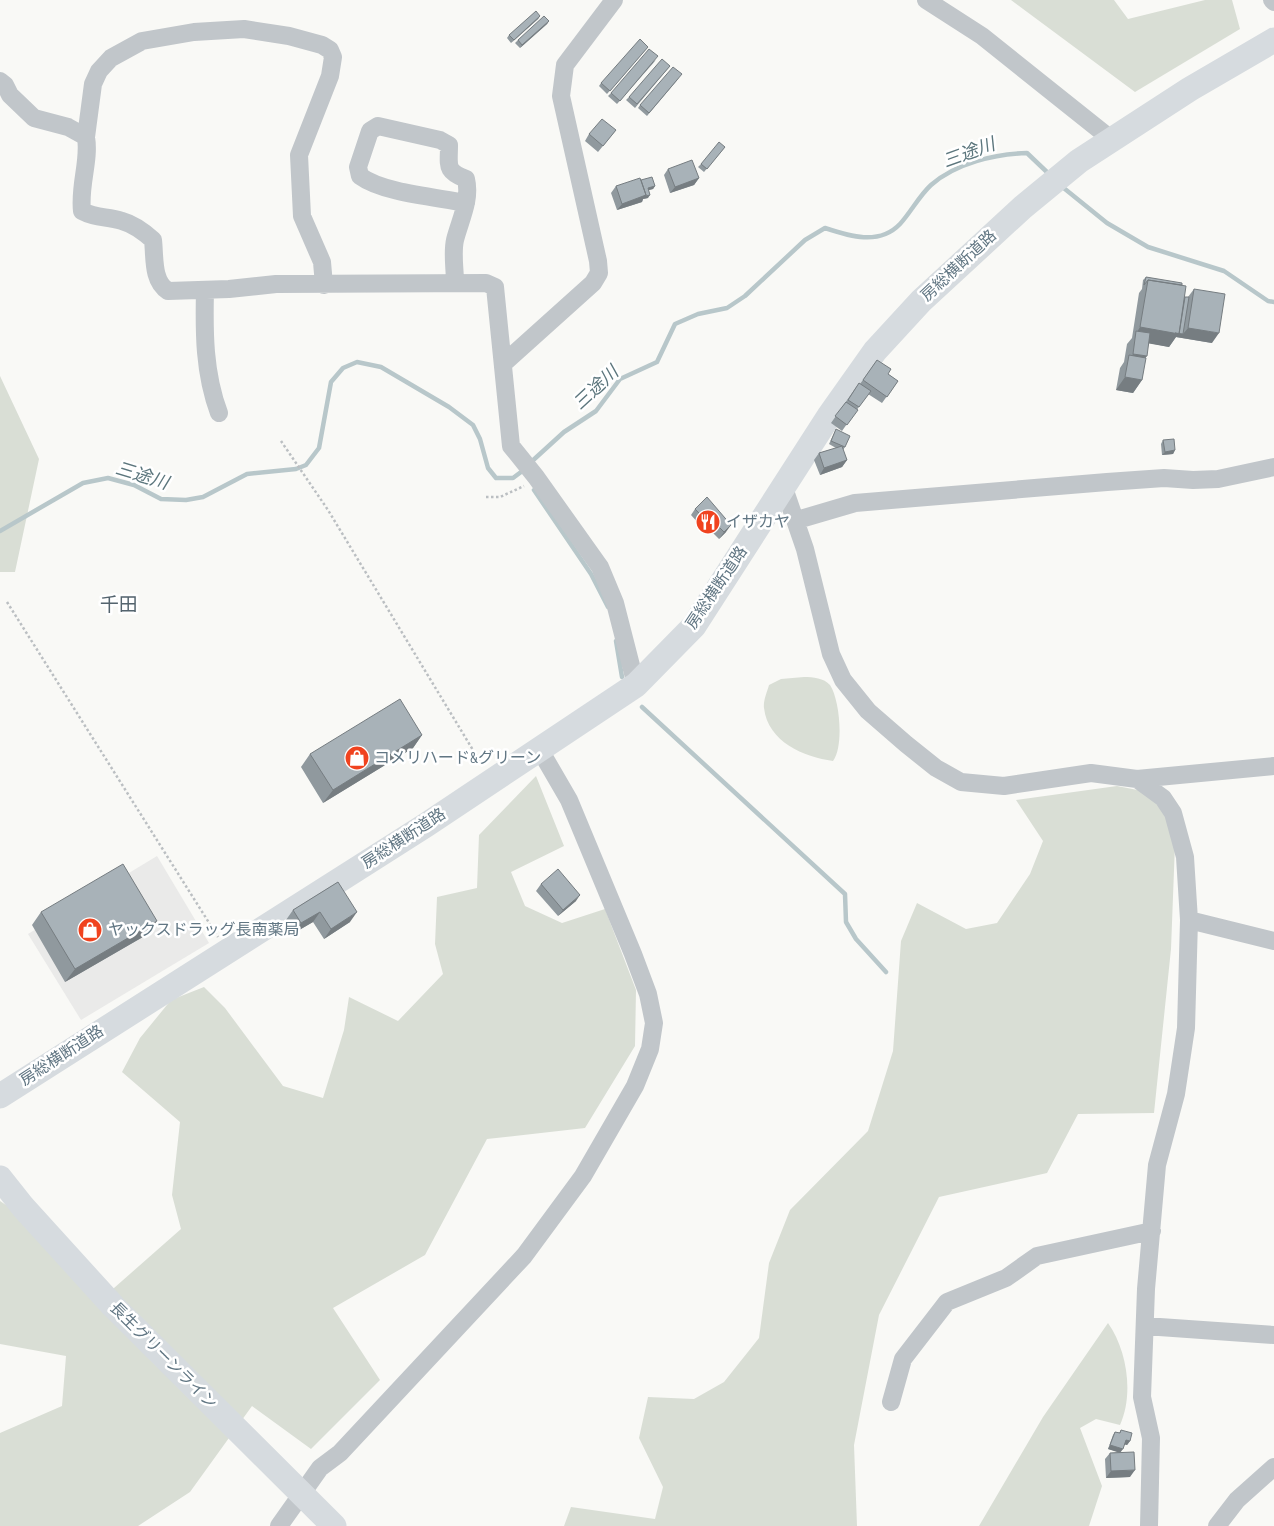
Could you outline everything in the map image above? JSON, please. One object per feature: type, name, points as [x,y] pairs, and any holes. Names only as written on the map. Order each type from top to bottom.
[{"type":"highway","name":"房総横断道路","points":[[0,1096],[491,782],[636,685],[694,626],[829,416],[875,351],[921,301],[1022,207],[1079,161],[1110,139],[1274,40]]},
{"type":"highway","name":"長生グリーンライン","points":[[0,1178],[113,1306],[181,1376],[302,1492],[334,1526]]},
{"type":"street","points":[[504,363],[593,283],[599,273],[593,233],[581,192],[561,96],[565,65],[614,0]]},
{"type":"street","points":[[926,0],[982,36],[1110,139]]},
{"type":"street","points":[[324,284],[322,262],[302,216],[300,155],[330,76],[333,56],[330,50],[322,45],[289,36],[244,29],[194,32],[142,41],[111,58],[99,71],[93,84],[86,136],[88,146],[80,194],[82,211],[95,218],[121,221],[144,232],[153,240],[157,277],[160,286],[168,291],[276,284],[324,284],[486,283],[495,287],[511,446],[538,478],[600,567],[615,603],[636,685]]},
{"type":"street","points":[[0,81],[5,85],[10,95],[34,118],[68,127],[86,136]]},
{"type":"street","points":[[455,283],[455,242],[466,203],[469,190],[466,179],[453,174],[448,168],[449,145],[440,140],[378,126],[370,131],[358,167],[360,176],[370,184],[466,203]]},
{"type":"street","points":[[205,290],[204,327],[210,386],[219,412]]},
{"type":"street","points":[[797,520],[854,503],[1164,478],[1218,479],[1274,467]]},
{"type":"street","points":[[784,488],[797,520],[831,654],[843,680],[868,711],[936,768],[961,782],[1004,786],[1091,773],[1137,779],[1274,766]]},
{"type":"street","points":[[279,1526],[320,1468],[340,1453],[524,1256],[582,1176],[635,1086],[650,1049],[654,1023],[648,994],[570,800],[540,750]]},
{"type":"street","points":[[1137,779],[1163,798],[1176,820],[1185,858],[1189,920],[1186,1028],[1176,1094],[1157,1165],[1145,1326],[1142,1397],[1151,1438],[1149,1526]]},
{"type":"street","points":[[1189,920],[1274,941]]},
{"type":"street","points":[[891,1402],[903,1359],[947,1302],[1006,1278],[1037,1256],[1152,1231]]},
{"type":"street","points":[[1145,1326],[1274,1335]]},
{"type":"street","points":[[1217,1526],[1237,1500],[1274,1467]]},
{"type":"path","points":[[281,441],[313,488],[444,700],[491,782]]},
{"type":"path","points":[[486,497],[500,497],[538,478]]},
{"type":"path","points":[[7,602],[227,951]]},
{"type":"shaded area","points":[[1011,0],[1114,0],[1128,19],[1205,0],[1232,0],[1240,29],[1135,92]]},
{"type":"shaded area","points":[[0,376],[39,459],[15,572],[0,572]]},
{"type":"shaded area","points":[[804,677],[822,679],[830,685],[833,692],[838,712],[840,735],[839,745],[833,761],[811,756],[789,746],[772,730],[767,720],[764,705],[769,685],[781,679]]},
{"type":"shaded area","points":[[536,776],[564,846],[511,872],[525,906],[562,923],[605,909],[636,990],[635,1046],[585,1128],[487,1139],[425,1255],[333,1308],[380,1380],[311,1449],[252,1406],[190,1492],[138,1526],[0,1526],[0,1433],[62,1406],[66,1356],[0,1344],[0,1201],[9,1207],[97,1303],[181,1229],[172,1195],[180,1122],[122,1072],[140,1038],[171,1000],[204,987],[225,1008],[283,1086],[323,1098],[344,1030],[349,997],[398,1021],[443,974],[435,944],[437,897],[477,888],[479,835]]},
{"type":"shaded area","points":[[1117,786],[1163,795],[1175,844],[1171,949],[1154,1113],[1078,1114],[1047,1173],[939,1197],[879,1315],[854,1445],[857,1526],[564,1526],[571,1507],[655,1519],[663,1487],[639,1438],[648,1397],[694,1399],[724,1382],[759,1338],[769,1263],[790,1210],[868,1131],[893,1051],[901,941],[917,903],[966,929],[997,923],[1030,874],[1043,841],[1016,800]]},
{"type":"shaded area","points":[[157,856],[209,943],[81,1020],[28,934]]},
{"type":"shaded area","points":[[1108,1323],[1115,1334],[1124,1359],[1127,1400],[1120,1425],[1096,1419],[1080,1428],[1102,1486],[1089,1526],[979,1526],[1043,1417]]},
{"type":"building","points":[[536,11],[540,16],[514,40],[509,35]]},
{"type":"building","points":[[544,16],[549,21],[522,45],[518,40]]},
{"type":"building","points":[[640,39],[648,47],[610,91],[601,83]]},
{"type":"building","points":[[649,49],[658,56],[620,101],[611,93]]},
{"type":"building","points":[[662,59],[670,66],[637,104],[629,97]]},
{"type":"building","points":[[673,67],[682,74],[649,113],[640,105]]},
{"type":"building","points":[[602,119],[616,130],[603,146],[589,134]]},
{"type":"building","points":[[719,142],[725,147],[707,169],[701,164]]},
{"type":"building","points":[[692,160],[699,178],[675,187],[668,169]]},
{"type":"building","points":[[652,177],[655,186],[648,188],[650,195],[646,196],[641,180]]},
{"type":"building","points":[[640,178],[646,195],[622,204],[616,186]]},
{"type":"building","points":[[1146,277],[1182,283],[1182,285],[1148,280],[1144,285]]},
{"type":"building","points":[[1148,280],[1186,286],[1179,334],[1140,327]]},
{"type":"building","points":[[1194,289],[1225,294],[1219,333],[1188,328]]},
{"type":"building","points":[[1185,297],[1189,297],[1183,334],[1179,334]]},
{"type":"building","points":[[1136,331],[1150,333],[1147,356],[1133,354]]},
{"type":"building","points":[[1129,355],[1146,358],[1142,380],[1125,377]]},
{"type":"building","points":[[877,360],[891,369],[888,374],[898,381],[887,397],[863,380]]},
{"type":"building","points":[[859,383],[871,391],[859,407],[848,400]]},
{"type":"building","points":[[846,402],[858,410],[847,425],[835,416]]},
{"type":"building","points":[[836,429],[850,436],[845,447],[831,441]]},
{"type":"building","points":[[1174,439],[1175,450],[1165,452],[1163,440]]},
{"type":"building","points":[[842,446],[847,460],[824,468],[819,453]]},
{"type":"building","points":[[707,497],[731,525],[724,532],[707,515],[704,518],[695,509]]},
{"type":"building","name":"コメリハード&グリーン","points":[[400,699],[422,735],[333,790],[310,754]]},
{"type":"building","name":"ヤックスドラッグ長南薬局","points":[[123,864],[157,921],[75,969],[41,912]]},
{"type":"building","points":[[558,869],[580,895],[563,910],[541,884]]},
{"type":"building","points":[[338,882],[357,912],[331,929],[320,912],[301,923],[293,910]]},
{"type":"building","points":[[1121,1430],[1132,1433],[1130,1441],[1126,1440],[1123,1449],[1110,1445],[1115,1432],[1120,1433]]},
{"type":"building","points":[[1134,1452],[1135,1470],[1111,1471],[1110,1453]]},
{"type":"waterway","name":"三途川","points":[[530,463],[564,432],[596,411],[620,379],[657,362],[675,324],[698,314],[727,308],[745,296],[805,240],[825,228],[854,236],[873,237],[883,235],[892,231],[900,224],[927,189],[941,177],[976,161],[1002,155],[1027,153],[1049,174]]},
{"type":"waterway","name":"三途川","points":[[1060,185],[1107,223],[1148,247],[1224,271],[1268,301],[1274,302]]},
{"type":"waterway","name":"三途川","points":[[0,531],[83,483],[108,478],[134,485],[161,499],[186,500],[203,497],[247,474],[296,469],[306,465],[319,448],[331,382],[343,368],[357,362],[381,367],[449,407],[473,425],[480,439],[488,468],[496,478],[513,478],[525,469]]},
{"type":"waterway","points":[[534,490],[591,574],[608,607]]},
{"type":"waterway","points":[[616,641],[622,677]]},
{"type":"waterway","points":[[642,707],[845,894],[846,922],[856,939],[886,972]]},
{"type":"place","name":"イザカヤ","points":[[708,522]]},
{"type":"place","name":"コメリハード&グリーン","points":[[357,758]]},
{"type":"place","name":"ヤックスドラッグ長南薬局","points":[[90,930]]},
{"type":"district","name":"千田","points":[[119,605]]}]
